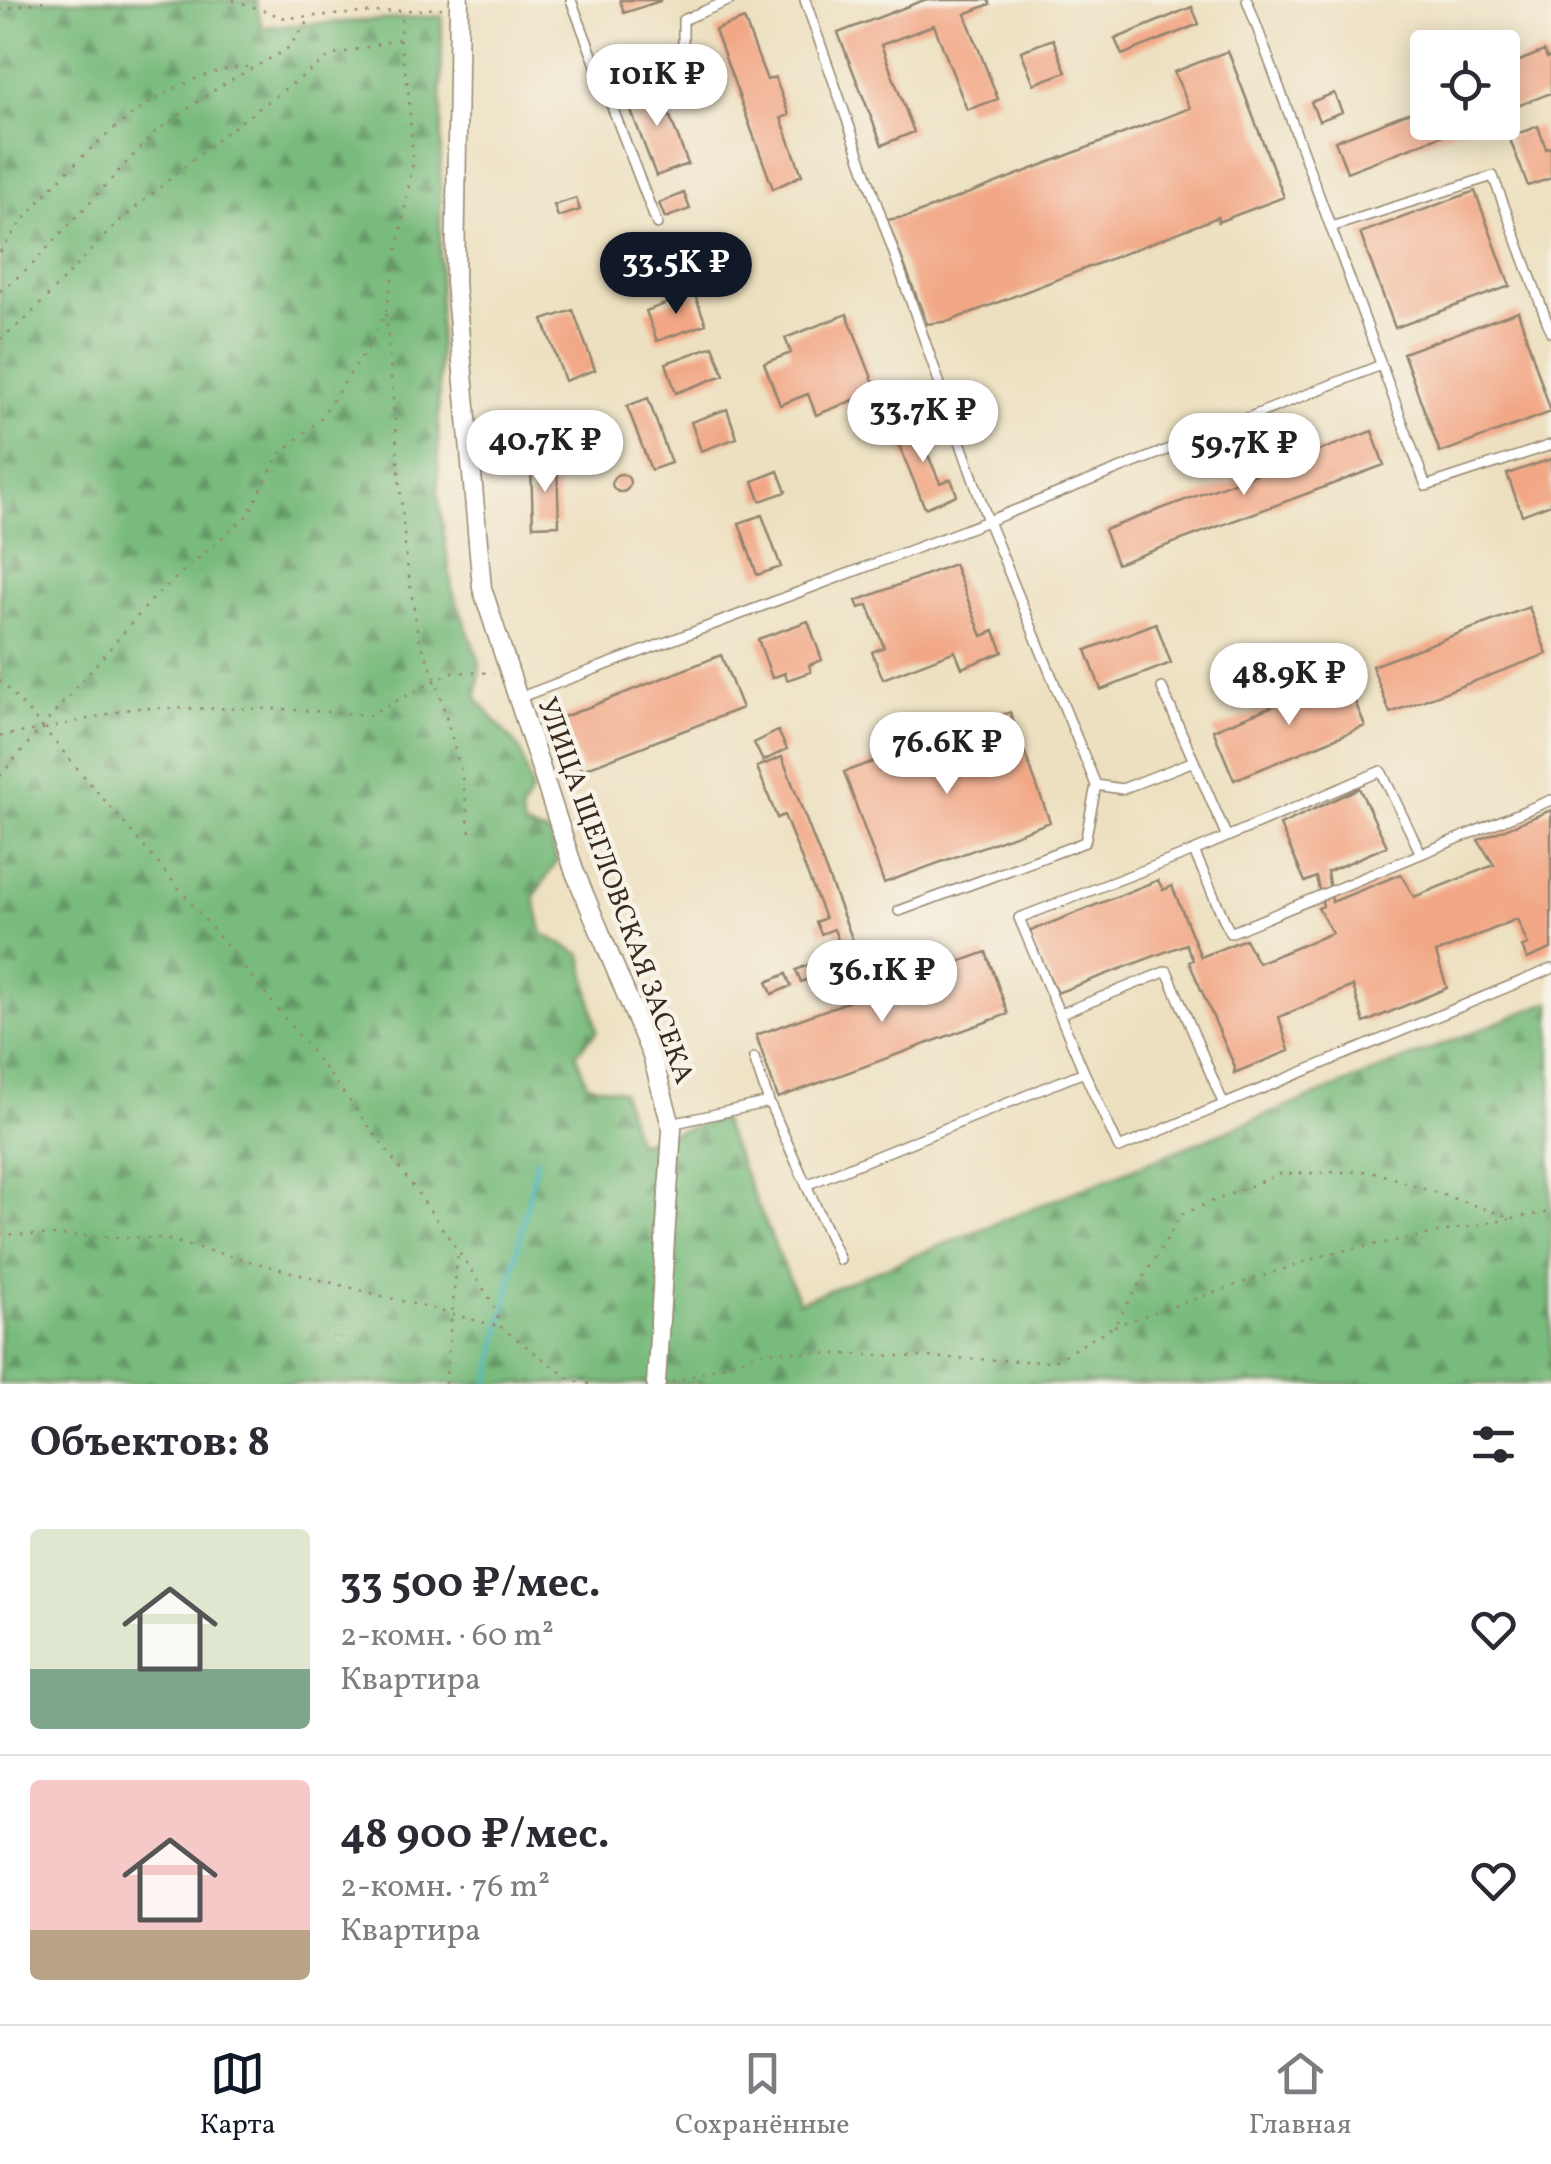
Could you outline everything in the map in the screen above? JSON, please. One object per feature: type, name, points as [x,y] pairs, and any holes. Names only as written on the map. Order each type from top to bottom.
[{"type":"street","name":"УЛИЦА ЩЕГЛОВСКАЯ ЗАСЕКА","points":[[459,4],[455,282],[482,588],[574,870],[652,1056],[671,1124],[656,1384]]},
{"type":"lane","points":[[571,0],[657,224]]},
{"type":"lane","points":[[604,88],[683,51],[683,20],[730,0]]},
{"type":"lane","points":[[804,0],[988,521],[1096,785],[1085,842],[899,911]]},
{"type":"lane","points":[[1248,0],[1426,486],[1551,445]]},
{"type":"lane","points":[[1331,227],[1494,176],[1551,332]]},
{"type":"lane","points":[[518,698],[988,521],[1382,365]]},
{"type":"lane","points":[[1162,688],[1227,837]]},
{"type":"lane","points":[[1096,785],[1122,789],[1194,761]]},
{"type":"lane","points":[[1421,854],[1381,771],[1194,851],[1019,918],[1119,1148],[1551,969]]},
{"type":"lane","points":[[1194,851],[1230,933],[1551,800]]},
{"type":"lane","points":[[1060,1014],[1167,971],[1224,1104]]},
{"type":"lane","points":[[754,1058],[769,1102],[840,1260]]},
{"type":"lane","points":[[806,1186],[1084,1072]]},
{"type":"lane","points":[[671,1124],[769,1102]]},
{"type":"path","points":[[0,10],[48,0]]},
{"type":"path","points":[[232,0],[266,15],[312,17],[459,4]]},
{"type":"path","points":[[403,11],[399,39],[408,86],[413,163],[386,312],[406,557],[418,636],[436,680],[462,776],[470,832]]},
{"type":"path","points":[[0,291],[29,268],[154,134],[220,86],[286,50],[312,17]]},
{"type":"path","points":[[0,340],[38,307],[116,225],[220,138],[330,56],[399,39]]},
{"type":"path","points":[[0,252],[30,207],[152,101],[230,67],[258,68]]},
{"type":"path","points":[[0,776],[44,730],[154,597],[248,515],[279,456],[319,420],[350,380],[386,312]]},
{"type":"path","points":[[0,736],[44,730],[134,708],[284,708],[370,715],[452,672],[510,673]]},
{"type":"path","points":[[0,680],[314,1053],[400,1165],[492,1302],[501,1327]]},
{"type":"path","points":[[1114,1326],[1182,1214],[1279,1174],[1371,1171],[1512,1218]]},
{"type":"path","points":[[670,1384],[766,1352],[1052,1362],[1114,1326],[1331,1253],[1551,1212]]},
{"type":"path","points":[[0,1234],[161,1238],[454,1312],[501,1327],[573,1382],[588,1384]]},
{"type":"path","points":[[445,1384],[458,1250]]},
{"type":"green space","points":[[0,0],[256,0],[262,27],[442,16],[438,494],[452,589],[480,663],[477,699],[520,750],[532,791],[521,812],[524,827],[549,834],[557,861],[534,897],[543,934],[582,955],[597,1031],[576,1054],[587,1084],[622,1091],[637,1143],[721,1119],[799,1302],[1551,1001],[1551,1384],[0,1384]]},
{"type":"building","points":[[620,0],[660,0],[660,1],[624,13]]},
{"type":"building","points":[[924,0],[988,0],[990,4],[965,14],[998,99],[967,110],[934,25],[881,45],[914,132],[882,145],[838,33]]},
{"type":"building","points":[[1192,7],[1199,24],[1122,55],[1115,39]]},
{"type":"building","points":[[744,19],[767,80],[775,77],[789,115],[781,118],[802,175],[773,189],[715,30]]},
{"type":"building","points":[[1053,39],[1066,72],[1034,84],[1021,51]]},
{"type":"building","points":[[1228,51],[1284,197],[1218,222],[1218,217],[950,321],[927,324],[887,220],[910,216],[1190,108],[1174,72]]},
{"type":"building","points":[[1544,51],[1547,58],[1551,57],[1551,93],[1520,105],[1520,61]]},
{"type":"building","points":[[657,82],[688,164],[656,176],[625,95]]},
{"type":"building","points":[[1334,93],[1342,112],[1319,121],[1311,102]]},
{"type":"building","points":[[1410,112],[1410,140],[1430,140],[1347,172],[1335,141]]},
{"type":"building","points":[[1538,126],[1546,149],[1551,147],[1551,178],[1528,186],[1510,140],[1520,140],[1520,133]]},
{"type":"building","points":[[1475,191],[1510,286],[1395,328],[1360,233]]},
{"type":"building","points":[[684,193],[690,209],[665,218],[659,203]]},
{"type":"building","points":[[576,198],[580,210],[558,217],[554,205]]},
{"type":"building","points":[[674,241],[685,271],[638,287],[628,258]]},
{"type":"building","points":[[694,293],[706,324],[657,341],[646,311]]},
{"type":"building","points":[[573,310],[595,370],[565,381],[543,320]]},
{"type":"building","points":[[1518,311],[1551,412],[1440,453],[1403,353]]},
{"type":"building","points":[[847,314],[877,391],[816,415],[808,394],[780,405],[764,363],[791,353],[785,338]]},
{"type":"building","points":[[713,346],[724,375],[676,393],[666,363]]},
{"type":"building","points":[[648,398],[671,463],[651,470],[627,406]]},
{"type":"building","points":[[727,409],[737,438],[701,451],[691,422]]},
{"type":"building","points":[[925,420],[932,437],[922,441],[940,483],[951,479],[957,495],[925,508],[894,433]]},
{"type":"building","points":[[1372,431],[1384,465],[1117,564],[1104,530]]},
{"type":"building","points":[[1551,459],[1551,504],[1522,515],[1507,474]]},
{"type":"building","points":[[557,464],[559,525],[533,526],[531,465]]},
{"type":"building","points":[[778,471],[786,492],[760,501],[753,481]]},
{"type":"building","points":[[621,474],[630,483],[621,492],[612,483]]},
{"type":"building","points":[[762,515],[781,567],[757,575],[739,523]]},
{"type":"building","points":[[954,564],[982,636],[994,631],[1003,652],[962,668],[955,651],[883,679],[872,652],[884,647],[868,605],[859,608],[856,601]]},
{"type":"building","points":[[1529,607],[1547,654],[1390,713],[1372,666]]},
{"type":"building","points":[[808,621],[822,660],[809,665],[811,672],[787,680],[785,673],[772,678],[758,639]]},
{"type":"building","points":[[1156,623],[1171,663],[1101,690],[1086,650]]},
{"type":"building","points":[[721,655],[742,708],[582,770],[561,718]]},
{"type":"building","points":[[1345,677],[1365,726],[1234,780],[1213,730]]},
{"type":"building","points":[[1010,712],[1050,822],[884,883],[844,772]]},
{"type":"building","points":[[778,731],[787,749],[763,761],[754,743]]},
{"type":"building","points":[[782,757],[860,959],[801,982],[796,970],[842,951],[834,929],[821,934],[816,922],[825,918],[784,815],[777,818],[757,767]]},
{"type":"building","points":[[1359,788],[1387,846],[1327,872],[1332,902],[1401,874],[1414,897],[1494,865],[1478,840],[1551,810],[1551,949],[1527,959],[1522,947],[1528,945],[1517,919],[1436,953],[1447,988],[1364,1023],[1353,986],[1279,1017],[1289,1051],[1234,1073],[1235,1067],[1189,962],[1193,960],[1186,944],[1057,993],[1028,932],[1158,880],[1163,890],[1172,886],[1201,957],[1245,939],[1258,963],[1332,933],[1318,908],[1323,906],[1316,877],[1305,882],[1280,825]]},
{"type":"building","points":[[986,952],[1008,1014],[778,1098],[756,1035]]},
{"type":"building","points":[[786,974],[791,986],[772,994],[767,982]]},
{"type":"waterway","points":[[489,1384],[537,1158]]}]
